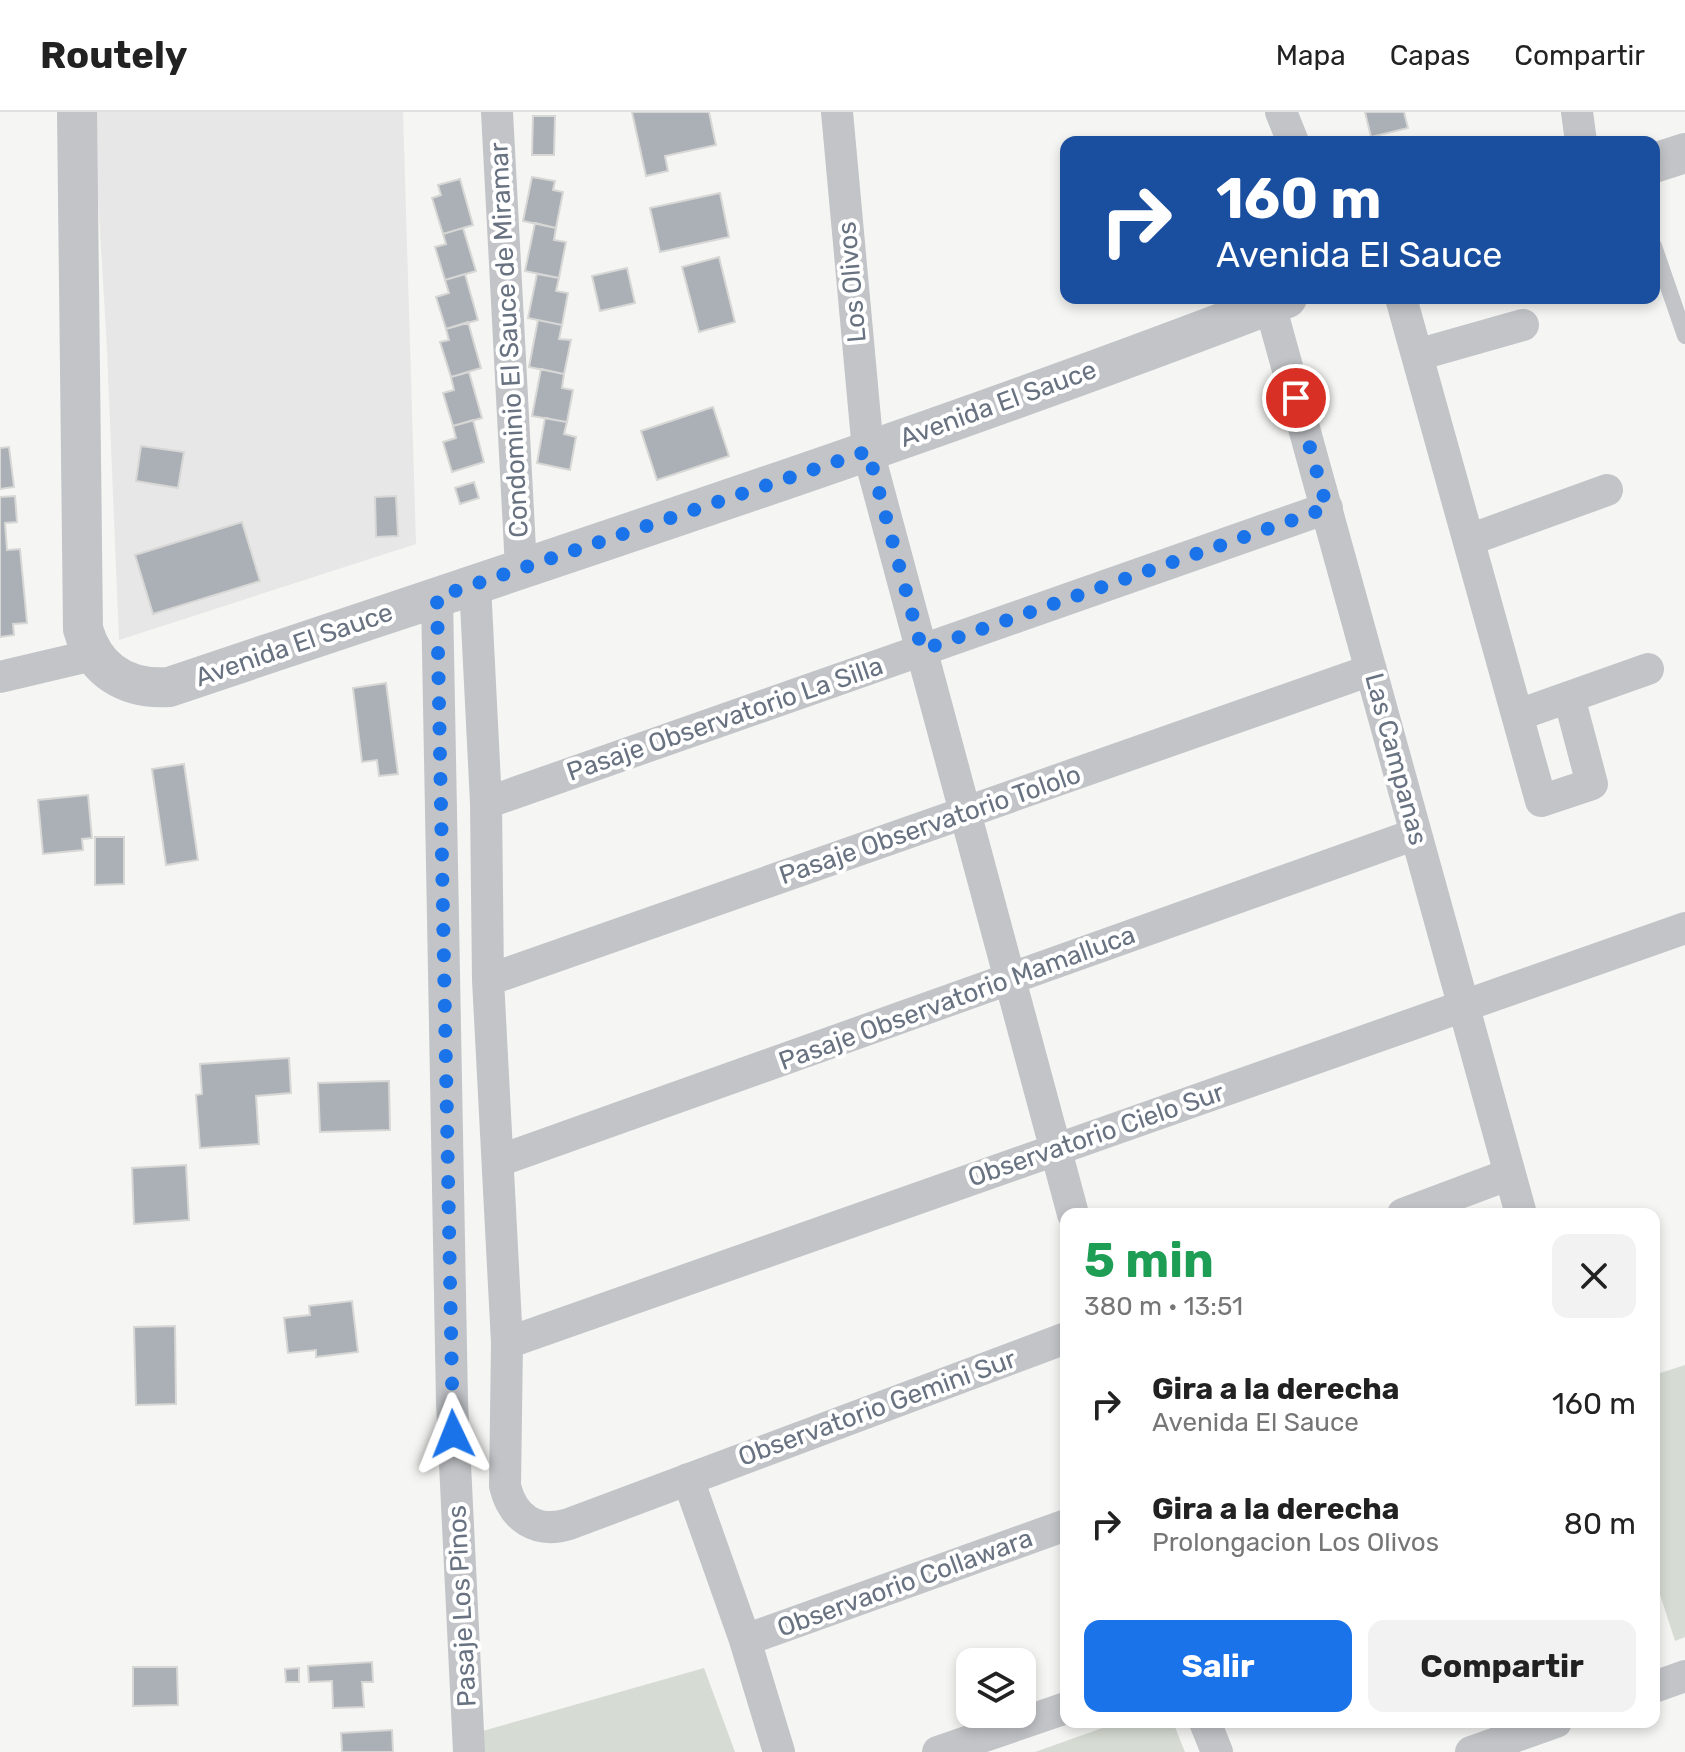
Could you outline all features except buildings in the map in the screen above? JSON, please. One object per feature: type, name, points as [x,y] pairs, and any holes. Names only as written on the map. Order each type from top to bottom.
[{"type":"street","points":[[0,677],[93,655],[83,629],[77,112]]},
{"type":"street","name":"Condominio El Sauce de Miramar","points":[[497,112],[521,568]]},
{"type":"street","name":"Los Olivos","points":[[837,112],[868,451],[1071,1208]]},
{"type":"street","points":[[1281,112],[1291,136]]},
{"type":"street","points":[[1577,112],[1580,136]]},
{"type":"street","points":[[1660,161],[1685,153]]},
{"type":"street","name":"Avenida El Sauce","points":[[93,655],[102,666],[123,681],[153,688],[169,687],[868,451],[1271,304]]},
{"type":"street","name":"Las Campanas","points":[[1280,304],[1327,508],[1519,1208]]},
{"type":"street","points":[[1403,304],[1541,801],[1592,784],[1569,697]]},
{"type":"street","points":[[1417,355],[1523,325]]},
{"type":"street","points":[[1469,540],[1607,490]]},
{"type":"street","name":"Pasaje Observatorio La Silla","points":[[486,803],[1327,508]]},
{"type":"street","name":"Observatorio Gemini Sur","points":[[475,584],[486,803],[488,980],[507,1343],[505,1486],[516,1513],[528,1523],[556,1529],[1060,1340]]},
{"type":"street","name":"Pasaje Los Pinos","points":[[437,597],[452,1402],[469,1752]]},
{"type":"street","points":[[1518,715],[1648,669]]},
{"type":"street","name":"Pasaje Observatorio Tololo","points":[[488,980],[1371,670]]},
{"type":"street","name":"Pasaje Observatorio Mamalluca","points":[[498,1161],[1416,834]]},
{"type":"street","name":"Observatorio Cielo Sur","points":[[507,1343],[1685,928]]},
{"type":"street","points":[[1419,1208],[1510,1174]]},
{"type":"street","points":[[688,1479],[745,1640],[779,1752]]},
{"type":"street","name":"Observaorio Collawara","points":[[745,1640],[1060,1527]]},
{"type":"street","points":[[1660,1685],[1685,1676]]},
{"type":"street","points":[[938,1752],[1060,1710]]},
{"type":"street","points":[[1207,1728],[1217,1752]]},
{"type":"street","points":[[1471,1752],[1539,1728]]},
{"type":"lane","points":[[1660,263],[1685,336]]},
{"type":"shaded area","points":[[93,112],[403,112],[416,544],[119,640]]},
{"type":"shaded area","points":[[1685,1365],[1685,1637],[1675,1641],[1660,1595],[1660,1373]]},
{"type":"shaded area","points":[[704,1668],[735,1752],[480,1752],[479,1732]]},
{"type":"shaded area","points":[[1102,1728],[1175,1728],[1185,1752],[1035,1752]]},
{"type":"route","points":[[453,1434],[437,597],[868,451],[922,650],[1327,508],[1296,398]]}]
